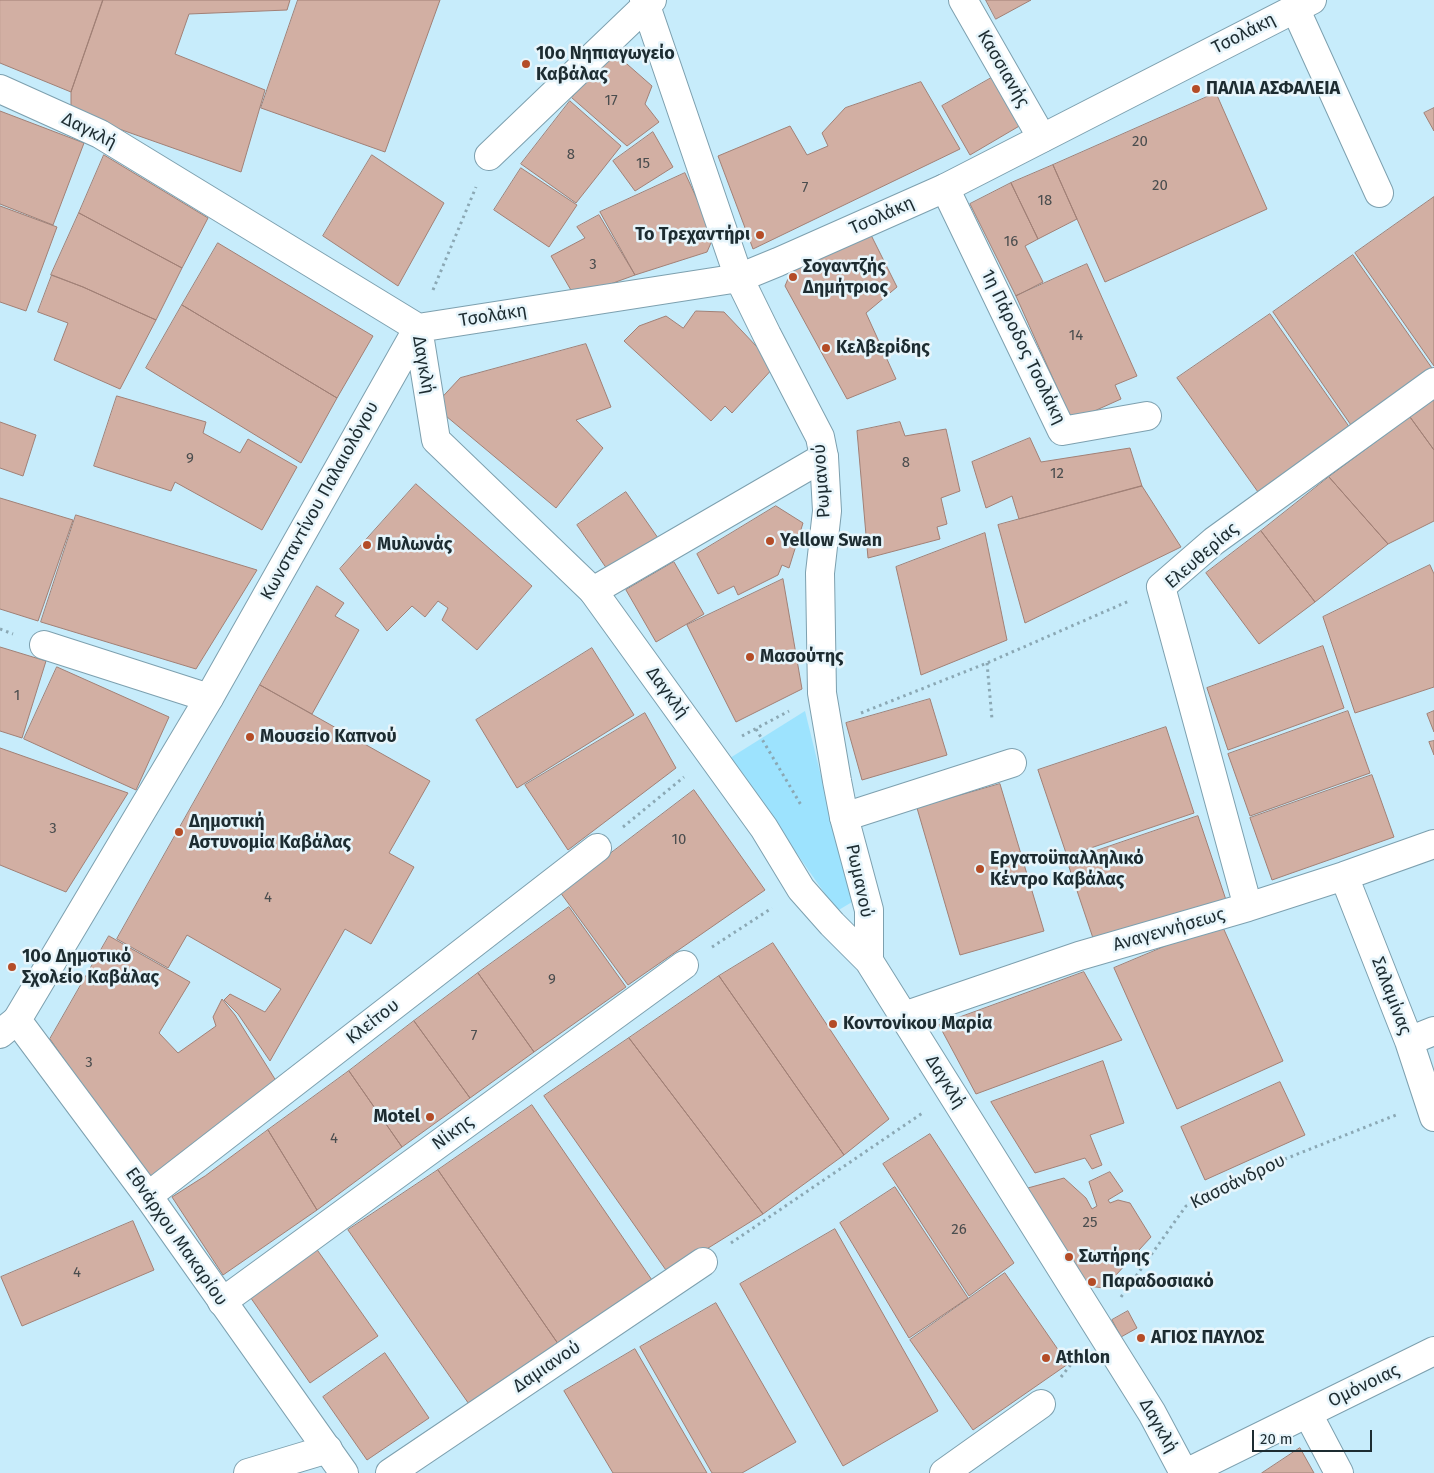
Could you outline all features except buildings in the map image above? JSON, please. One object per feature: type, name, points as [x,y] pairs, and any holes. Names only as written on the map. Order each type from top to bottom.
[{"type":"street","name":"Κασσιανής","points":[[963,0],[1042,138]]},
{"type":"street","points":[[488,156],[647,2]]},
{"type":"street","name":"Ρωμανού","points":[[647,2],[739,278],[766,336],[820,436],[824,457],[828,511],[820,572],[822,693],[844,817],[869,910],[870,961]]},
{"type":"street","name":"Τσολάκη","points":[[418,328],[739,278],[946,188],[1304,4]]},
{"type":"street","points":[[1304,4],[1379,193]]},
{"type":"street","name":"Δαγκλή","points":[[0,89],[100,134],[418,328],[436,440],[593,591],[764,828],[801,889],[832,924],[870,961],[1152,1413],[1185,1473]]},
{"type":"street","name":"1η Πάροδος Τσολάκη","points":[[946,188],[1062,431],[1147,416]]},
{"type":"street","name":"Κωνσταντίνου Παλαιολόγου","points":[[8,1027],[209,698],[418,328]]},
{"type":"street","name":"Ελευθερίας","points":[[1248,908],[1161,587],[1214,541],[1434,382]]},
{"type":"street","points":[[593,591],[824,457]]},
{"type":"street","points":[[44,646],[209,698]]},
{"type":"street","points":[[844,817],[1012,763]]},
{"type":"street","name":"Αναγεννήσεως","points":[[904,1016],[1078,956],[1248,908],[1434,844]]},
{"type":"street","name":"Κλείτου","points":[[148,1196],[597,848]]},
{"type":"street","name":"Σαλαμίνας","points":[[1344,876],[1409,1042],[1432,1109]]},
{"type":"street","name":"Νίκης","points":[[222,1302],[684,965]]},
{"type":"street","name":"Εθνάρχου Μακαρίου","points":[[8,1027],[148,1196],[344,1473]]},
{"type":"street","points":[[1409,1042],[1434,1031]]},
{"type":"street","name":"Δαμιανού","points":[[390,1473],[704,1262]]},
{"type":"street","name":"Ομόνοιας","points":[[1185,1473],[1434,1351]]},
{"type":"street","points":[[944,1473],[1041,1404]]},
{"type":"street","points":[[1308,1414],[1339,1473]]},
{"type":"street","points":[[248,1473],[328,1449]]},
{"type":"path","points":[[418,328],[488,156]]},
{"type":"path","points":[[827,726],[987,663],[1161,587]]},
{"type":"path","points":[[987,663],[992,719]]},
{"type":"path","points":[[597,848],[711,754],[822,693]]},
{"type":"path","points":[[756,729],[802,804]]},
{"type":"path","points":[[764,828],[837,781]]},
{"type":"path","points":[[684,965],[801,889]]},
{"type":"path","points":[[704,1262],[952,1093]]},
{"type":"path","name":"Κασσάνδρου","points":[[1041,1404],[1099,1328],[1186,1206],[1285,1159],[1432,1109]]},
{"type":"shaded area","points":[[805,711],[852,902],[837,911],[730,758]]},
{"type":"place","name":"10ο Νηπιαγωγείο Καβάλας","points":[[526,64]]},
{"type":"place","name":"ΠΑΛΙΑ ΑΣΦΑΛΕΙΑ","points":[[1196,89]]},
{"type":"place","name":"Το Τρεχαντήρι","points":[[760,235]]},
{"type":"place","name":"Σογαντζής Δημήτριος","points":[[793,277]]},
{"type":"place","name":"Κελβερίδης","points":[[826,348]]},
{"type":"place","name":"Yellow Swan","points":[[770,541]]},
{"type":"place","name":"Μυλωνάς","points":[[367,545]]},
{"type":"place","name":"Μασούτης","points":[[750,657]]},
{"type":"place","name":"Μουσείο Καπνού","points":[[250,737]]},
{"type":"place","name":"Δημοτική Αστυνομία Καβάλας","points":[[179,832]]},
{"type":"place","name":"Εργατοϋπαλληλικό Κέντρο Καβάλας","points":[[980,869]]},
{"type":"place","name":"10ο Δημοτικό Σχολείο Καβάλας","points":[[12,967]]},
{"type":"place","name":"Κοντονίκου Μαρία","points":[[833,1024]]},
{"type":"place","name":"Motel","points":[[430,1117]]},
{"type":"place","name":"Σωτήρης","points":[[1069,1257]]},
{"type":"place","name":"Παραδοσιακό","points":[[1092,1282]]},
{"type":"place","name":"ΑΓΙΟΣ ΠΑΥΛΟΣ","points":[[1141,1338]]},
{"type":"place","name":"Athlon","points":[[1046,1358]]}]
